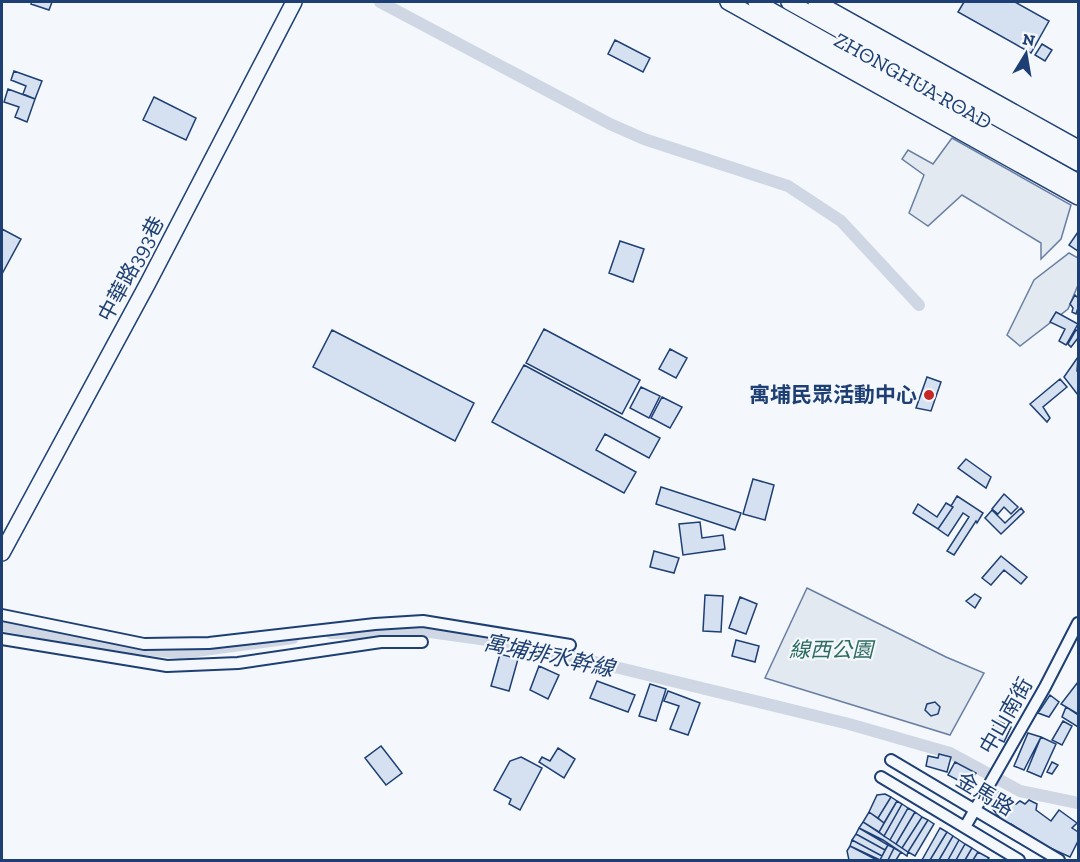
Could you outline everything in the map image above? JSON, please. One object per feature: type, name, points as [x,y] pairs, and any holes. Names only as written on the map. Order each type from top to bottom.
[{"type":"main road","name":"中華路393巷","points":[[2,553],[148,283],[294,2]]},
{"type":"main road","name":"ZHONGHUA ROAD","points":[[728,2],[1078,196]]},
{"type":"main road","name":"ZHONGHUA ROAD","points":[[756,2],[1078,182]]},
{"type":"main road","name":"ZHONGHUA ROAD","points":[[789,2],[1078,164]]},
{"type":"main road","name":"ZHONGHUA ROAD","points":[[816,2],[1078,148]]},
{"type":"street","points":[[2,615],[144,644],[208,643],[375,624],[423,621],[570,645]]},
{"type":"street","name":"中山南街","points":[[964,827],[1078,623]]},
{"type":"street","points":[[2,639],[166,666],[238,663],[381,642],[422,642]]},
{"type":"street","name":"金馬路","points":[[891,760],[1059,861]]},
{"type":"street","name":"金馬路","points":[[881,777],[1019,861]]},
{"type":"green space","points":[[952,138],[1071,205],[1061,239],[1041,259],[1041,243],[962,195],[928,226],[909,213],[924,175],[902,159],[908,150],[933,164]]},
{"type":"green space","points":[[1069,253],[1078,258],[1078,285],[1068,309],[1020,346],[1007,335],[1034,280]]},
{"type":"green space","name":"線西公園","points":[[807,588],[946,657],[984,673],[950,735],[765,678]]},
{"type":"building","points":[[32,2],[52,2],[49,10],[31,4]]},
{"type":"building","points":[[964,2],[1015,2],[1049,21],[1031,53],[958,12]]},
{"type":"building","points":[[615,40],[650,58],[643,72],[608,54]]},
{"type":"building","points":[[1042,44],[1052,50],[1045,61],[1035,55]]},
{"type":"building","points":[[14,71],[42,81],[35,99],[23,94],[26,86],[11,80]]},
{"type":"building","points":[[8,89],[35,99],[27,122],[15,117],[19,107],[4,102]]},
{"type":"building","points":[[154,97],[196,118],[186,140],[143,120]]},
{"type":"building","points":[[2,229],[21,239],[2,274]]},
{"type":"building","points":[[1078,232],[1078,251],[1069,245]]},
{"type":"building","points":[[620,241],[644,249],[633,282],[609,273]]},
{"type":"building","points":[[1075,295],[1078,298],[1076,314],[1072,312],[1073,308],[1070,304]]},
{"type":"building","points":[[1056,312],[1078,324],[1066,345],[1059,341],[1065,329],[1050,322]]},
{"type":"building","points":[[544,329],[640,380],[622,414],[526,363]]},
{"type":"building","points":[[332,330],[474,403],[455,441],[313,367]]},
{"type":"building","points":[[1076,330],[1078,338],[1071,347],[1068,344]]},
{"type":"building","points":[[670,349],[687,358],[676,378],[659,369]]},
{"type":"building","points":[[1078,357],[1077,371],[1078,395],[1064,377]]},
{"type":"building","points":[[524,365],[660,438],[649,458],[605,434],[596,450],[636,472],[624,493],[492,422]]},
{"type":"building","name":"寓埔民眾活動中心","points":[[927,377],[941,382],[931,411],[916,408]]},
{"type":"building","points":[[1060,379],[1067,387],[1043,407],[1050,418],[1047,422],[1030,404]]},
{"type":"building","points":[[641,387],[660,396],[649,418],[630,408]]},
{"type":"building","points":[[662,397],[682,407],[670,428],[651,418]]},
{"type":"building","points":[[966,459],[991,477],[986,488],[958,468]]},
{"type":"building","points":[[753,479],[774,485],[765,520],[743,514]]},
{"type":"building","points":[[661,487],[741,513],[735,530],[656,504]]},
{"type":"building","points":[[1004,494],[1018,507],[1011,514],[1004,507],[998,514],[992,509]]},
{"type":"building","points":[[957,496],[983,513],[954,555],[947,551],[969,517],[963,513],[948,536],[938,529],[953,507],[951,506]]},
{"type":"building","points":[[946,503],[953,507],[938,529],[913,513],[918,504],[937,517]]},
{"type":"building","points":[[1021,508],[1024,512],[1001,534],[985,518],[992,510],[1005,523]]},
{"type":"building","points":[[700,522],[702,538],[723,535],[725,549],[683,555],[679,524]]},
{"type":"building","points":[[654,551],[679,558],[674,573],[650,567]]},
{"type":"building","points":[[1001,556],[1027,577],[1021,584],[1004,570],[991,585],[982,578]]},
{"type":"building","points":[[975,594],[981,598],[975,608],[966,601]]},
{"type":"building","points":[[705,595],[723,596],[721,632],[703,631]]},
{"type":"building","points":[[740,597],[757,604],[746,634],[729,628]]},
{"type":"building","points":[[736,640],[759,646],[755,662],[732,656]]},
{"type":"building","points":[[500,654],[518,659],[509,691],[491,686]]},
{"type":"building","points":[[539,666],[559,675],[548,699],[530,690]]},
{"type":"building","points":[[597,681],[635,695],[628,712],[590,698]]},
{"type":"building","points":[[1078,682],[1078,714],[1061,704]]},
{"type":"building","points":[[650,684],[666,689],[656,721],[639,716]]},
{"type":"building","points":[[668,691],[700,703],[688,735],[670,729],[679,706],[664,701]]},
{"type":"building","points":[[1050,695],[1059,702],[1049,717],[1038,713]]},
{"type":"building","points":[[935,702],[940,707],[938,714],[931,716],[925,710],[927,704]]},
{"type":"building","points":[[1007,702],[1015,708],[1010,713],[1002,709]]},
{"type":"building","points":[[1066,707],[1078,715],[1078,727],[1062,717]]},
{"type":"building","points":[[996,720],[1011,727],[1004,742],[989,735]]},
{"type":"building","points":[[1063,721],[1072,726],[1062,745],[1052,740]]},
{"type":"building","points":[[1028,733],[1041,737],[1024,770],[1014,766]]},
{"type":"building","points":[[1041,737],[1056,744],[1041,777],[1027,771]]},
{"type":"building","points":[[381,746],[402,773],[386,785],[365,758]]},
{"type":"building","points":[[558,748],[575,759],[564,778],[539,762],[542,757],[550,761]]},
{"type":"building","points":[[939,754],[951,757],[947,772],[926,766],[928,756],[938,758]]},
{"type":"building","points":[[521,757],[542,768],[520,810],[509,804],[511,799],[494,790],[510,761]]},
{"type":"building","points":[[955,762],[976,773],[969,786],[948,775]]},
{"type":"building","points":[[1052,762],[1058,765],[1052,774],[1047,772]]},
{"type":"building","points":[[992,790],[1016,804],[1020,801],[1025,804],[1029,800],[1037,804],[1036,810],[1051,821],[1059,810],[1077,823],[1072,828],[1078,832],[1078,841],[1070,857],[1048,847],[1011,824],[1003,822],[989,804]]},
{"type":"building","points":[[885,794],[891,797],[878,818],[869,812],[877,795]]},
{"type":"building","points":[[891,797],[897,801],[884,823],[878,818]]},
{"type":"building","points":[[897,801],[902,804],[884,836],[879,832]]},
{"type":"building","points":[[902,804],[908,808],[890,840],[884,836]]},
{"type":"building","points":[[908,808],[915,812],[896,844],[890,840]]},
{"type":"building","points":[[869,812],[884,823],[879,832],[863,822]]},
{"type":"building","points":[[915,812],[922,817],[902,848],[896,844]]},
{"type":"building","points":[[922,817],[928,820],[908,852],[902,848]]},
{"type":"building","points":[[928,820],[934,824],[915,856],[908,852]]},
{"type":"building","points":[[863,822],[908,852],[907,856],[859,828]]},
{"type":"building","points":[[859,828],[888,845],[885,850],[856,834]]},
{"type":"building","points":[[940,828],[947,832],[930,860],[922,860]]},
{"type":"building","points":[[947,832],[953,836],[939,860],[930,860]]},
{"type":"building","points":[[856,834],[885,850],[882,856],[852,840]]},
{"type":"building","points":[[953,836],[959,840],[948,860],[939,860]]},
{"type":"building","points":[[852,840],[882,856],[880,860],[850,846]]},
{"type":"building","points":[[959,840],[965,844],[956,860],[948,860]]},
{"type":"building","points":[[965,844],[972,848],[965,860],[956,860]]},
{"type":"building","points":[[888,845],[894,848],[888,860],[880,860]]},
{"type":"building","points":[[850,846],[877,860],[849,860],[847,851]]},
{"type":"building","points":[[894,848],[901,852],[896,860],[888,860]]},
{"type":"building","points":[[972,848],[978,852],[973,860],[965,860]]},
{"type":"building","points":[[978,852],[989,858],[973,860]]},
{"type":"waterway","points":[[380,2],[610,124],[644,139],[788,186],[841,221],[919,305]]},
{"type":"waterway","name":"寓埔排水幹線","points":[[2,625],[121,647],[181,653],[293,638]]},
{"type":"waterway","name":"寓埔排水幹線","points":[[331,633],[423,631],[529,646],[849,724],[950,753],[1020,791],[1078,803]]},
{"type":"place","name":"寓埔民眾活動中心","points":[[929,395]]}]
